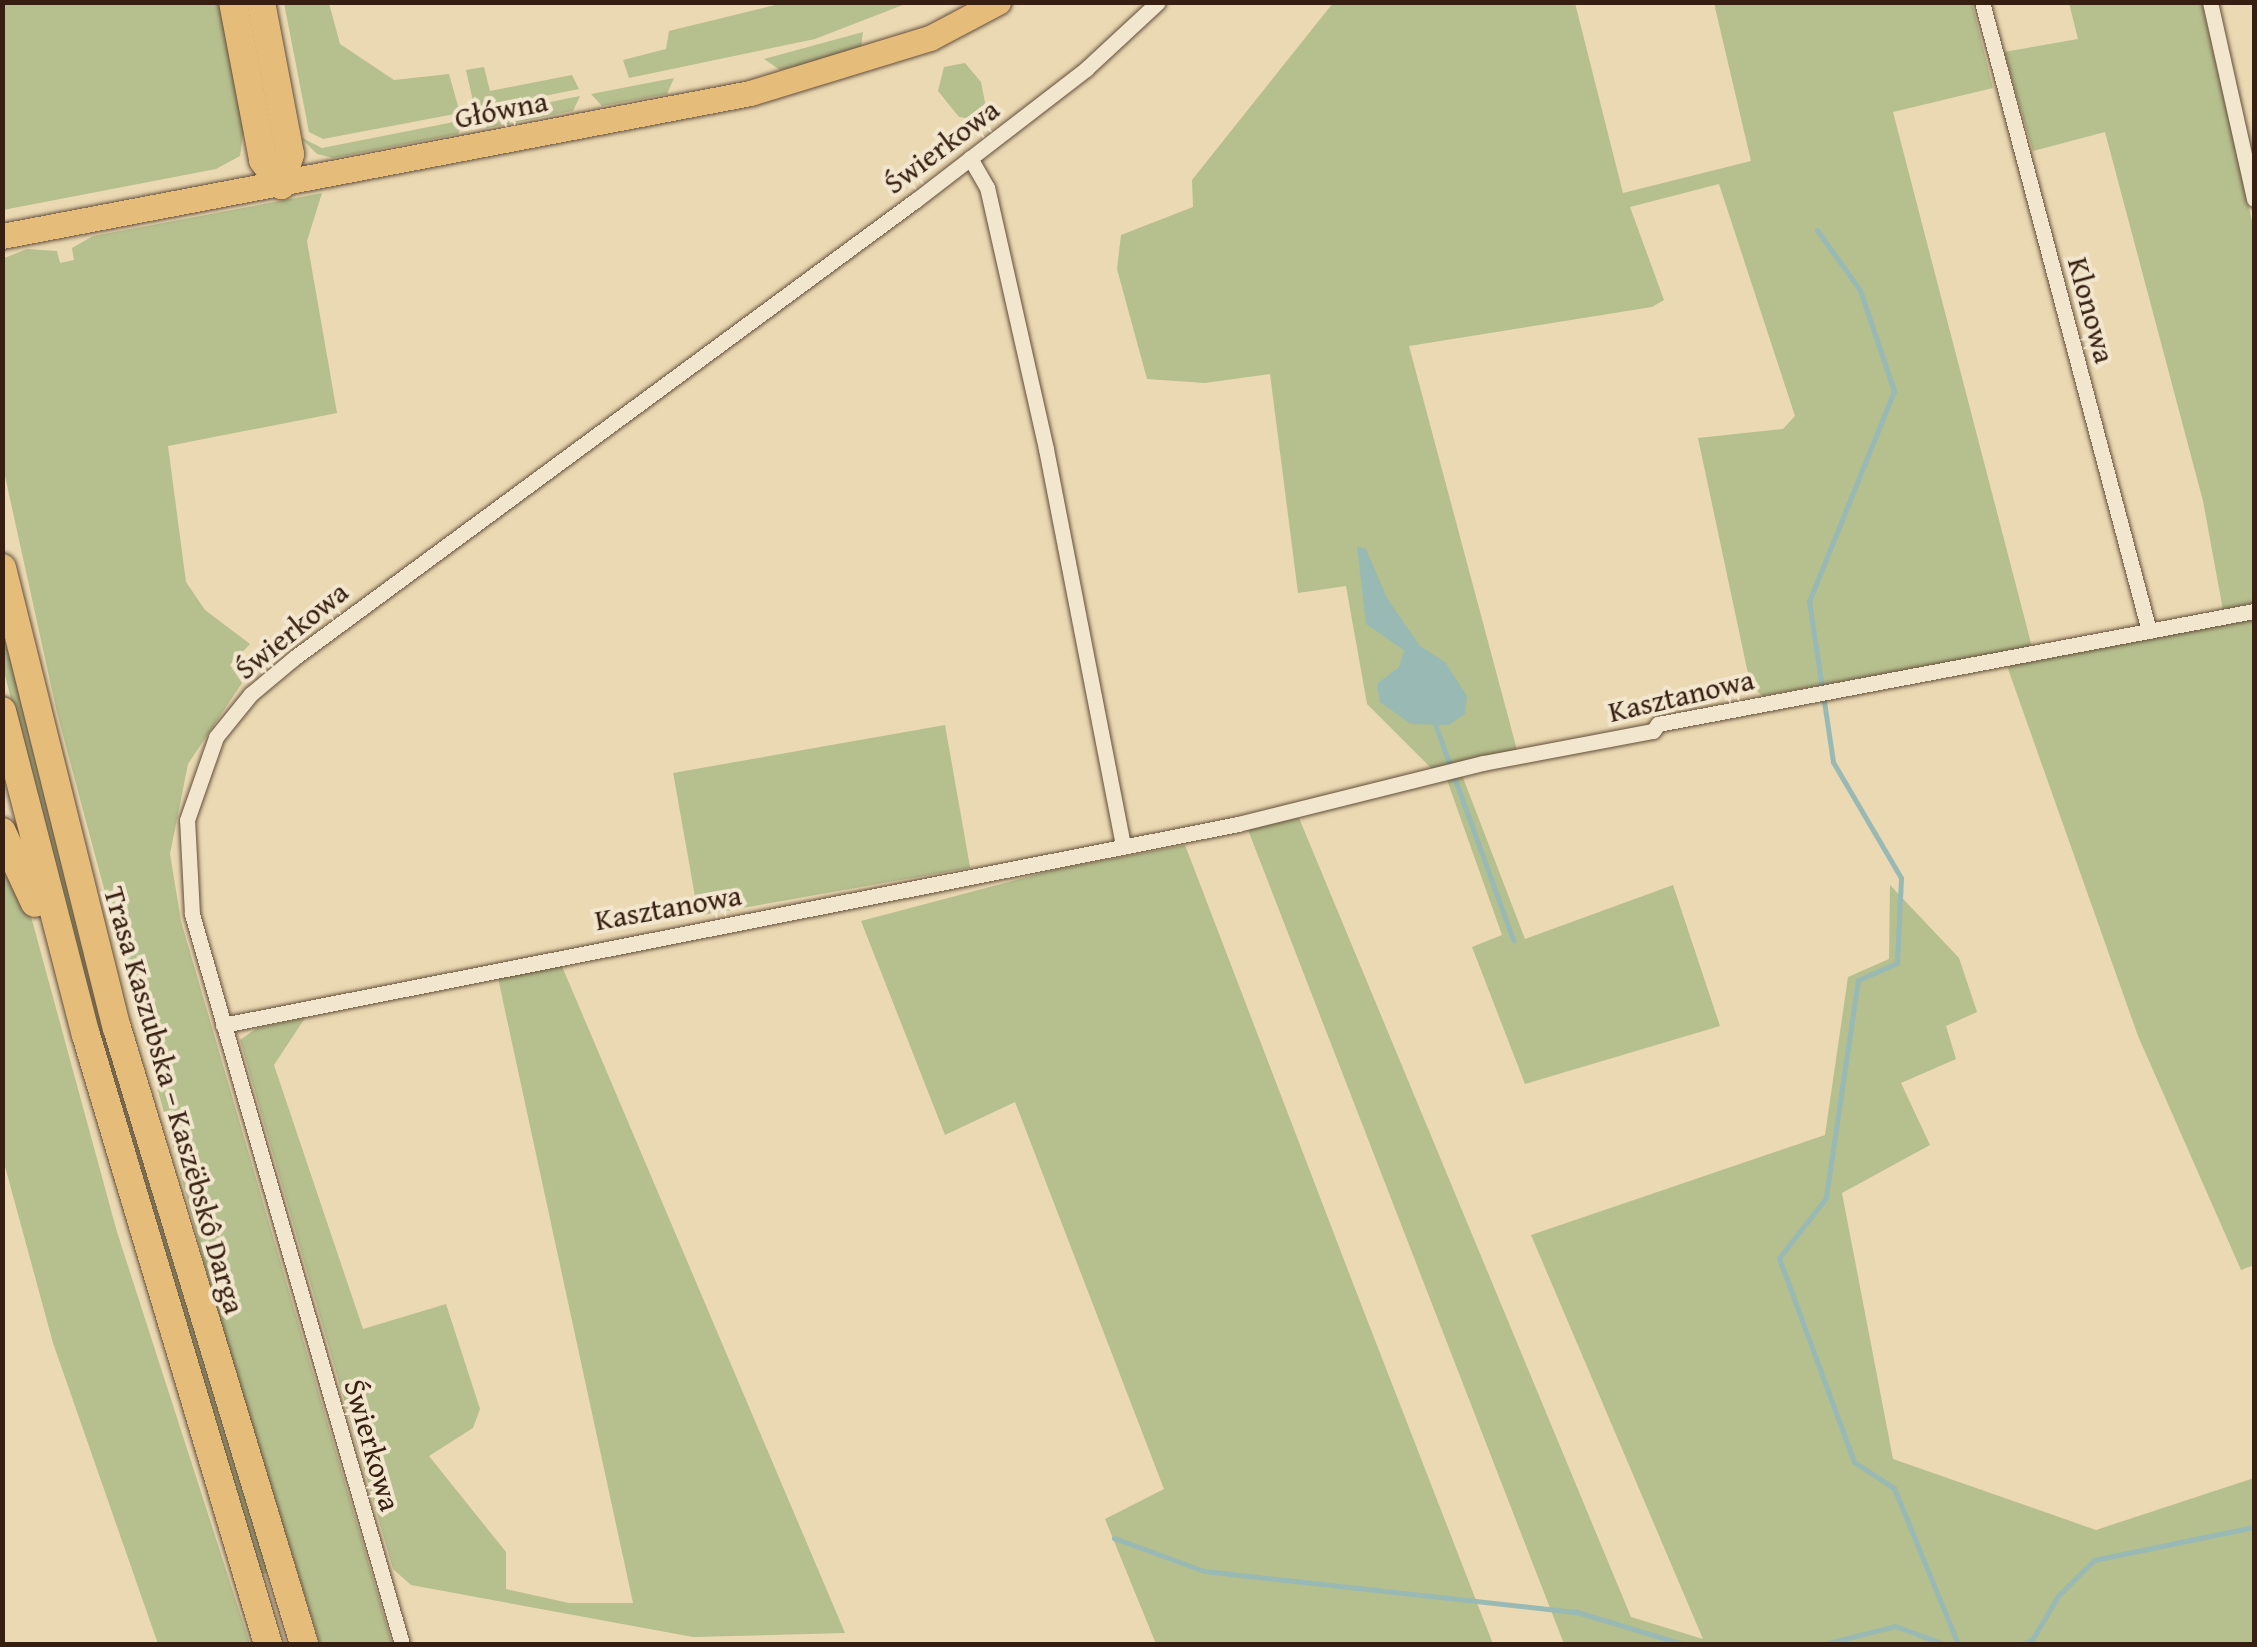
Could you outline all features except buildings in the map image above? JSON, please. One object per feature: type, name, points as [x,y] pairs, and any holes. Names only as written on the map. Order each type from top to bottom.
[{"type":"highway","points":[[234,2],[263,160],[280,184]]},
{"type":"highway","points":[[261,2],[290,154],[280,184]]},
{"type":"highway","name":"Trasa Kaszubska – Kaszëbskô Darga","points":[[2,568],[118,1028],[304,1644]]},
{"type":"highway","points":[[2,711],[86,1035],[268,1644]]},
{"type":"highway","points":[[2,832],[86,1035]]},
{"type":"main road","name":"Główna","points":[[2,236],[831,72],[930,38],[998,2]]},
{"type":"street","name":"Świerkowa","points":[[402,1644],[222,1024],[186,884],[186,820],[216,738],[251,694],[970,158],[1158,2]]},
{"type":"street","name":"Klonowa","points":[[1982,2],[2148,632]]},
{"type":"street","points":[[2210,2],[2254,199]]},
{"type":"street","points":[[970,158],[987,187],[1046,449],[1123,844]]},
{"type":"street","name":"Kasztanowa","points":[[222,1024],[1123,844],[1653,731],[1658,724],[2254,611]]},
{"type":"green space","points":[[787,2],[908,3],[815,39],[629,78],[623,60],[666,49],[669,31]]},
{"type":"green space","points":[[3,3],[224,3],[249,134],[243,135],[240,156],[216,169],[3,210]]},
{"type":"green space","points":[[284,3],[329,3],[340,44],[394,80],[449,74],[460,113],[323,139],[309,132]]},
{"type":"green space","points":[[1333,3],[1575,3],[1623,193],[1751,161],[1714,3],[1972,3],[1993,88],[1893,112],[2032,647],[1762,696],[1750,683],[1698,438],[1783,429],[1795,416],[1719,184],[1630,207],[1664,300],[1652,307],[1409,346],[1517,750],[1433,770],[1367,704],[1346,586],[1298,593],[1270,374],[1205,383],[1147,379],[1117,269],[1121,235],[1193,207],[1192,180]]},
{"type":"green space","points":[[2069,3],[2202,3],[2254,230],[2254,603],[2223,610],[2203,501],[2105,132],[2033,151],[2004,52],[2078,39]]},
{"type":"green space","points":[[863,32],[861,48],[824,60],[780,70],[764,59]]},
{"type":"green space","points":[[965,63],[981,82],[985,103],[974,119],[959,117],[938,91],[944,67]]},
{"type":"green space","points":[[484,67],[490,91],[572,75],[579,89],[475,110],[466,70]]},
{"type":"green space","points":[[674,78],[667,94],[602,106],[591,94]]},
{"type":"green space","points":[[580,96],[573,111],[487,128],[476,117]]},
{"type":"green space","points":[[464,120],[458,134],[333,158],[317,154],[300,137],[322,148]]},
{"type":"green space","points":[[322,193],[307,241],[337,413],[168,446],[186,582],[205,610],[250,644],[230,665],[242,683],[188,764],[170,854],[181,921],[392,1644],[320,1644],[223,1333],[57,713],[3,467],[2,259],[27,249],[57,251],[60,263],[74,260],[72,248],[93,236]]},
{"type":"green space","points":[[2254,619],[2254,1265],[2241,1270],[2138,1036],[2007,666]]},
{"type":"green space","points":[[2,620],[130,1113],[268,1572],[256,1577],[55,877],[3,667]]},
{"type":"green space","points":[[945,725],[970,868],[698,916],[673,773]]},
{"type":"green space","points":[[1462,775],[1525,939],[1673,885],[1720,1026],[1525,1084],[1472,947],[1502,935],[1447,780]]},
{"type":"green space","points":[[1299,818],[1631,1617],[1703,1639],[1531,1235],[1825,1135],[1848,977],[1889,959],[1890,885],[1959,958],[1977,1012],[1946,1026],[1956,1059],[1901,1083],[1930,1145],[1842,1193],[1893,1459],[2096,1530],[2254,1478],[2254,1644],[1564,1644],[1248,830]]},
{"type":"green space","points":[[1185,845],[1493,1644],[1156,1644],[1105,1519],[1164,1489],[1015,1102],[945,1135],[861,921],[1058,869]]},
{"type":"green space","points":[[2,847],[29,909],[117,1232],[250,1644],[158,1644],[53,1343],[3,1159]]},
{"type":"green space","points":[[561,964],[845,1633],[693,1637],[411,1585],[393,1569],[240,1040],[257,1028],[305,1018],[274,1065],[363,1329],[446,1304],[480,1409],[473,1428],[429,1456],[506,1552],[506,1589],[569,1603],[633,1603],[498,978]]},
{"type":"water","points":[[1357,546],[1366,549],[1387,598],[1420,646],[1445,662],[1467,696],[1465,714],[1449,725],[1411,724],[1380,702],[1377,684],[1399,667],[1404,650],[1366,624]]},
{"type":"waterway","points":[[1817,230],[1860,290],[1894,391],[1809,601],[1833,762],[1901,878],[1897,963],[1858,980],[1826,1198],[1779,1258],[1854,1462],[1894,1488],[1958,1644]]},
{"type":"waterway","points":[[1435,724],[1513,940]]},
{"type":"waterway","points":[[2021,1644],[2032,1640],[2058,1596],[2094,1560],[2254,1527]]},
{"type":"waterway","points":[[1114,1538],[1204,1571],[1577,1612],[1683,1644]]},
{"type":"waterway","points":[[1824,1644],[1895,1626],[1944,1644]]}]
